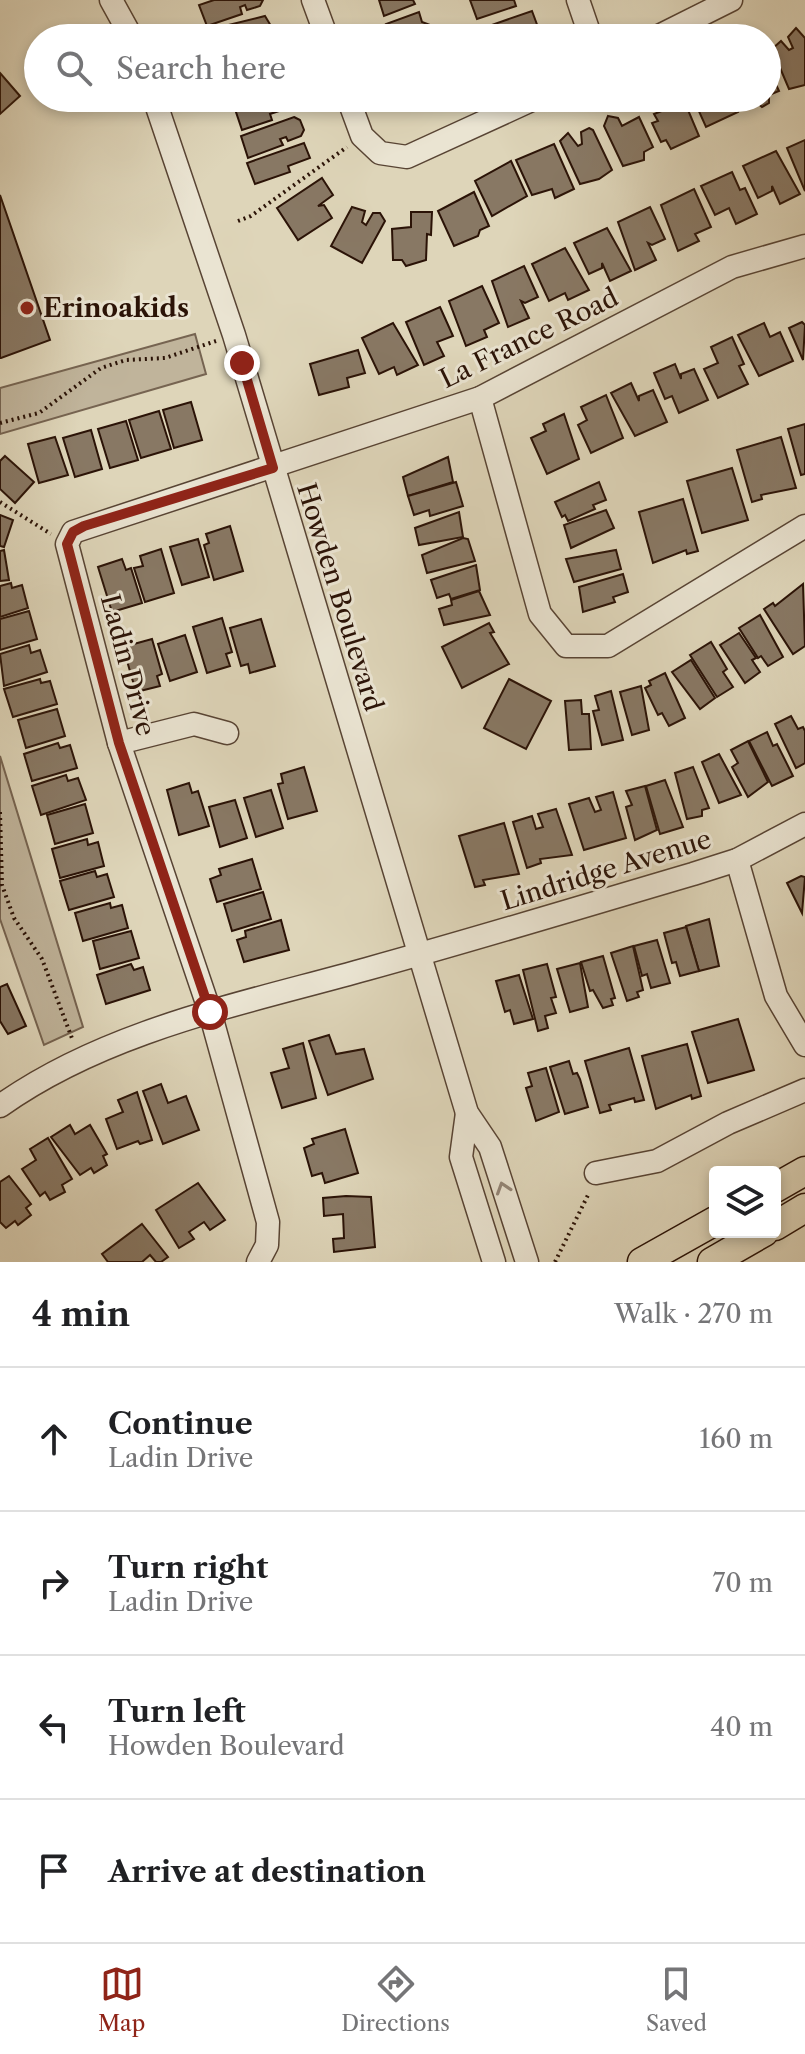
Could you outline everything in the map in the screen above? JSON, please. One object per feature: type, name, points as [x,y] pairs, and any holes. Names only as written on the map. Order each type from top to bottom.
[{"type":"main road","points":[[781,1185],[805,1171]]},
{"type":"main road","points":[[781,1222],[805,1208]]},
{"type":"main road","points":[[642,1262],[709,1224]]},
{"type":"main road","points":[[712,1262],[754,1238]]},
{"type":"street","points":[[111,0],[124,24]]},
{"type":"street","points":[[313,0],[322,24]]},
{"type":"street","points":[[578,0],[586,24]]},
{"type":"street","points":[[683,24],[731,0]]},
{"type":"street","name":"Howden Boulevard","points":[[159,112],[234,335],[467,1113],[490,1147],[527,1262]]},
{"type":"street","points":[[353,112],[362,136],[380,153],[407,157],[505,112]]},
{"type":"street","name":"La France Road","points":[[273,468],[480,398],[732,267],[805,246]]},
{"type":"street","points":[[480,398],[540,614],[566,646],[608,646],[805,526]]},
{"type":"street","points":[[67,544],[73,532],[84,526],[273,468]]},
{"type":"street","name":"Ladin Drive","points":[[67,544],[119,743],[210,1012],[268,1222],[267,1245],[258,1262]]},
{"type":"street","points":[[119,743],[194,724],[227,733]]},
{"type":"street","name":"Lindridge Avenue","points":[[0,1106],[30,1085],[80,1058],[210,1012],[418,955],[737,860],[805,824]]},
{"type":"street","points":[[737,860],[776,996],[805,1045]]},
{"type":"street","points":[[596,1173],[657,1161],[728,1123],[805,1090]]},
{"type":"street","name":"Howden Boulevard","points":[[467,1113],[461,1157],[494,1262]]},
{"type":"path","points":[[238,221],[251,216],[362,136]]},
{"type":"path","points":[[0,423],[39,413],[101,368],[126,360],[165,358],[234,335]]},
{"type":"path","points":[[0,502],[67,544]]},
{"type":"path","points":[[0,812],[2,885],[14,918],[42,959],[80,1058]]},
{"type":"path","points":[[555,1262],[587,1201],[596,1173]]},
{"type":"shaded area","points":[[195,334],[206,374],[0,434],[0,388]]},
{"type":"shaded area","points":[[0,756],[83,1027],[44,1045],[0,919]]},
{"type":"building","points":[[214,0],[263,0],[260,6],[247,10],[245,5],[240,7],[242,14],[213,24],[206,24],[199,5]]},
{"type":"building","points":[[379,0],[413,0],[415,4],[384,16]]},
{"type":"building","points":[[470,0],[514,0],[516,6],[477,19]]},
{"type":"building","points":[[532,11],[537,24],[494,24]]},
{"type":"building","points":[[419,12],[422,22],[427,24],[386,24]]},
{"type":"building","points":[[265,16],[270,24],[232,24]]},
{"type":"building","points":[[796,28],[805,38],[805,85],[789,89],[781,70],[781,41],[789,50],[793,48],[788,37]]},
{"type":"building","points":[[0,73],[20,96],[0,114]]},
{"type":"building","points":[[236,112],[276,112],[270,114],[272,120],[242,130]]},
{"type":"building","points":[[689,112],[699,136],[671,149],[666,140],[661,142],[652,123],[658,121],[654,114]]},
{"type":"building","points":[[699,112],[738,112],[706,127]]},
{"type":"building","points":[[608,116],[618,118],[622,126],[639,117],[653,147],[644,152],[644,160],[623,166],[604,126]]},
{"type":"building","points":[[294,117],[300,120],[304,130],[301,136],[288,141],[286,137],[280,139],[283,145],[248,158],[241,136]]},
{"type":"building","points":[[589,128],[593,130],[612,170],[599,179],[580,184],[560,141],[568,133],[578,146],[582,144],[581,132]]},
{"type":"building","points":[[805,140],[805,191],[787,148]]},
{"type":"building","points":[[304,143],[310,158],[288,166],[290,172],[255,184],[247,163]]},
{"type":"building","points":[[554,144],[574,189],[555,198],[552,189],[532,195],[516,160]]},
{"type":"building","points":[[776,151],[800,194],[780,204],[772,186],[772,191],[758,198],[743,166]]},
{"type":"building","points":[[511,161],[527,196],[492,216],[475,181]]},
{"type":"building","points":[[732,172],[740,190],[745,188],[757,214],[736,224],[729,208],[715,215],[701,186]]},
{"type":"building","points":[[322,178],[333,195],[318,206],[324,205],[332,218],[298,240],[277,208]]},
{"type":"building","points":[[694,189],[711,227],[695,234],[699,241],[678,251],[661,205]]},
{"type":"building","points":[[474,192],[489,226],[480,230],[478,236],[454,246],[438,211]]},
{"type":"building","points":[[0,195],[50,340],[1,358],[0,358]]},
{"type":"building","points":[[352,207],[365,211],[362,222],[366,225],[373,213],[380,213],[385,221],[362,263],[331,246]]},
{"type":"building","points":[[650,207],[665,239],[652,245],[648,243],[656,260],[635,270],[618,222]]},
{"type":"building","points":[[411,212],[432,212],[431,235],[427,234],[426,260],[406,266],[402,260],[393,260],[392,229],[411,227]]},
{"type":"building","points":[[607,228],[631,271],[610,281],[602,263],[602,268],[589,274],[574,243]]},
{"type":"building","points":[[565,248],[589,290],[568,300],[565,293],[549,301],[532,264]]},
{"type":"building","points":[[524,266],[538,297],[525,303],[521,301],[529,318],[508,327],[492,281]]},
{"type":"building","points":[[482,286],[499,323],[484,330],[487,337],[466,346],[449,301]]},
{"type":"building","points":[[440,307],[453,336],[437,342],[444,356],[424,365],[406,322]]},
{"type":"building","points":[[802,322],[805,325],[803,360],[789,328]]},
{"type":"building","points":[[393,323],[418,365],[397,375],[394,367],[379,374],[362,338]]},
{"type":"building","points":[[764,323],[770,337],[780,332],[793,361],[759,376],[738,335]]},
{"type":"building","points":[[732,337],[744,364],[739,366],[748,384],[718,398],[704,369],[718,363],[711,347]]},
{"type":"building","points":[[358,350],[365,373],[347,378],[349,387],[319,395],[310,364]]},
{"type":"building","points":[[675,364],[681,379],[681,374],[694,369],[708,400],[679,413],[672,396],[665,399],[654,373]]},
{"type":"building","points":[[631,383],[639,401],[639,396],[653,390],[667,422],[635,436],[611,393]]},
{"type":"building","points":[[606,395],[623,438],[591,453],[578,425],[587,420],[581,407]]},
{"type":"building","points":[[191,402],[202,440],[174,448],[163,410]]},
{"type":"building","points":[[159,411],[171,449],[141,458],[129,420]]},
{"type":"building","points":[[564,414],[579,459],[547,474],[531,438],[546,431],[543,424]]},
{"type":"building","points":[[126,421],[138,460],[110,468],[98,429]]},
{"type":"building","points":[[805,424],[805,474],[801,475],[788,429]]},
{"type":"building","points":[[91,430],[102,469],[75,477],[63,438]]},
{"type":"building","points":[[55,437],[68,475],[39,483],[28,444]]},
{"type":"building","points":[[781,437],[796,488],[761,495],[762,499],[752,502],[737,450]]},
{"type":"building","points":[[5,456],[34,482],[15,503],[0,489],[0,461]]},
{"type":"building","points":[[448,457],[453,482],[408,496],[403,477]]},
{"type":"building","points":[[732,468],[748,520],[702,533],[687,481]]},
{"type":"building","points":[[456,482],[463,506],[430,516],[429,510],[414,515],[408,496]]},
{"type":"building","points":[[599,482],[606,500],[593,505],[595,509],[568,521],[565,515],[562,517],[555,502]]},
{"type":"building","points":[[683,499],[698,551],[687,554],[686,550],[653,563],[639,512]]},
{"type":"building","points":[[606,510],[614,528],[571,548],[564,525]]},
{"type":"building","points":[[459,512],[463,537],[419,545],[415,528]]},
{"type":"building","points":[[0,515],[13,520],[4,547],[0,546]]},
{"type":"building","points":[[230,526],[243,571],[214,580],[204,545],[209,543],[206,534]]},
{"type":"building","points":[[463,538],[468,539],[475,561],[427,573],[422,555]]},
{"type":"building","points":[[198,539],[209,577],[182,585],[170,547]]},
{"type":"building","points":[[161,549],[174,593],[145,602],[134,568],[143,566],[140,556]]},
{"type":"building","points":[[4,550],[9,580],[0,581],[0,551]]},
{"type":"building","points":[[616,550],[621,569],[574,582],[566,559]]},
{"type":"building","points":[[122,559],[126,570],[131,568],[142,603],[112,612],[98,567]]},
{"type":"building","points":[[476,565],[480,590],[451,599],[449,594],[437,598],[431,580]]},
{"type":"building","points":[[623,574],[628,592],[613,597],[615,602],[583,612],[579,587]]},
{"type":"building","points":[[11,583],[12,588],[22,585],[28,608],[0,617],[0,586]]},
{"type":"building","points":[[803,584],[805,646],[793,654],[764,609],[773,603],[775,606]]},
{"type":"building","points":[[479,591],[490,615],[444,625],[439,609],[452,605],[451,600]]},
{"type":"building","points":[[29,611],[37,639],[0,650],[0,619]]},
{"type":"building","points":[[760,615],[783,657],[768,666],[761,656],[758,658],[739,628]]},
{"type":"building","points":[[222,618],[232,652],[226,654],[230,666],[207,673],[193,627]]},
{"type":"building","points":[[261,619],[275,666],[250,673],[248,664],[241,666],[230,628]]},
{"type":"building","points":[[489,623],[494,632],[490,633],[509,664],[462,688],[442,647]]},
{"type":"building","points":[[739,633],[756,658],[752,660],[760,672],[745,683],[720,645]]},
{"type":"building","points":[[185,635],[197,672],[170,681],[158,644]]},
{"type":"building","points":[[152,639],[162,674],[157,676],[160,686],[136,692],[123,647]]},
{"type":"building","points":[[711,642],[727,669],[723,672],[733,687],[717,697],[690,655]]},
{"type":"building","points":[[29,645],[31,653],[40,650],[47,672],[4,686],[0,654]]},
{"type":"building","points":[[691,660],[715,698],[700,709],[672,672]]},
{"type":"building","points":[[665,673],[685,718],[669,726],[662,713],[658,715],[645,688],[651,685],[649,681]]},
{"type":"building","points":[[40,679],[41,683],[50,681],[57,704],[13,717],[4,689]]},
{"type":"building","points":[[509,679],[551,701],[526,749],[484,728]]},
{"type":"building","points":[[641,686],[649,730],[632,735],[620,692]]},
{"type":"building","points":[[611,691],[623,740],[602,745],[593,711],[599,710],[595,696]]},
{"type":"building","points":[[581,700],[582,714],[589,714],[591,749],[569,750],[565,701]]},
{"type":"building","points":[[57,709],[65,736],[26,748],[18,720]]},
{"type":"building","points":[[791,716],[798,729],[803,727],[805,731],[805,763],[796,768],[775,724]]},
{"type":"building","points":[[767,732],[773,746],[777,744],[793,776],[772,786],[749,741]]},
{"type":"building","points":[[748,741],[768,782],[748,797],[732,767],[738,763],[731,750]]},
{"type":"building","points":[[58,743],[60,748],[70,745],[77,768],[32,781],[24,754]]},
{"type":"building","points":[[719,754],[741,795],[719,803],[702,762]]},
{"type":"building","points":[[304,767],[317,811],[288,819],[278,784],[283,783],[281,774]]},
{"type":"building","points":[[693,767],[709,808],[702,810],[702,816],[687,819],[675,773]]},
{"type":"building","points":[[66,775],[68,781],[78,778],[86,800],[41,815],[32,786]]},
{"type":"building","points":[[665,780],[683,827],[660,834],[646,786]]},
{"type":"building","points":[[189,783],[192,793],[198,791],[209,826],[179,835],[167,790]]},
{"type":"building","points":[[645,786],[657,830],[635,840],[626,807],[632,805],[626,791]]},
{"type":"building","points":[[271,790],[283,828],[256,837],[244,798]]},
{"type":"building","points":[[613,792],[626,838],[584,850],[569,804],[589,798],[595,812],[601,810],[596,797]]},
{"type":"building","points":[[235,800],[247,838],[220,847],[209,807]]},
{"type":"building","points":[[85,804],[93,833],[55,844],[47,815]]},
{"type":"building","points":[[556,809],[572,855],[540,859],[541,863],[527,868],[513,822],[532,816],[536,829],[543,827],[538,814]]},
{"type":"building","points":[[504,823],[519,874],[483,880],[485,885],[475,887],[459,836]]},
{"type":"building","points":[[87,839],[88,845],[98,842],[104,866],[60,878],[52,849]]},
{"type":"building","points":[[252,859],[261,889],[217,902],[210,879],[221,875],[219,869]]},
{"type":"building","points":[[95,871],[97,877],[107,874],[114,897],[69,910],[60,881]]},
{"type":"building","points":[[805,877],[802,913],[787,883]]},
{"type":"building","points":[[263,892],[271,919],[232,931],[224,904]]},
{"type":"building","points":[[110,903],[111,908],[122,905],[128,928],[83,941],[75,913]]},
{"type":"building","points":[[709,919],[719,966],[699,971],[686,926]]},
{"type":"building","points":[[281,920],[289,950],[244,962],[237,940],[246,937],[245,931]]},
{"type":"building","points":[[686,927],[699,971],[680,976],[676,962],[672,963],[664,933]]},
{"type":"building","points":[[131,931],[139,958],[100,969],[93,941]]},
{"type":"building","points":[[657,940],[670,983],[651,988],[647,974],[642,976],[634,946]]},
{"type":"building","points":[[633,946],[643,990],[637,992],[639,997],[627,1001],[611,953]]},
{"type":"building","points":[[603,956],[615,998],[611,999],[613,1005],[603,1008],[593,990],[590,991],[581,962]]},
{"type":"building","points":[[580,963],[588,1007],[570,1012],[557,969]]},
{"type":"building","points":[[131,964],[134,970],[143,967],[150,990],[106,1004],[97,975]]},
{"type":"building","points":[[547,964],[556,997],[551,998],[556,1013],[545,1016],[548,1028],[538,1031],[523,970]]},
{"type":"building","points":[[519,975],[533,1019],[514,1024],[510,1010],[505,1012],[496,981]]},
{"type":"building","points":[[7,984],[26,1026],[8,1034],[0,1021],[0,987]]},
{"type":"building","points":[[738,1019],[754,1070],[708,1083],[692,1032]]},
{"type":"building","points":[[329,1035],[336,1054],[364,1049],[373,1079],[328,1095],[309,1041]]},
{"type":"building","points":[[303,1043],[316,1098],[282,1108],[271,1073],[289,1068],[283,1049]]},
{"type":"building","points":[[687,1044],[701,1096],[692,1099],[691,1095],[656,1109],[642,1056]]},
{"type":"building","points":[[629,1048],[644,1100],[635,1102],[634,1098],[609,1105],[611,1110],[600,1113],[585,1061]]},
{"type":"building","points":[[569,1061],[573,1074],[577,1073],[580,1079],[588,1107],[565,1114],[550,1067]]},
{"type":"building","points":[[546,1068],[559,1112],[536,1121],[526,1088],[532,1086],[528,1073]]},
{"type":"building","points":[[161,1084],[168,1103],[186,1096],[199,1130],[163,1144],[143,1091]]},
{"type":"building","points":[[137,1092],[152,1140],[140,1144],[138,1141],[117,1149],[106,1119],[123,1112],[118,1100]]},
{"type":"building","points":[[70,1125],[75,1134],[90,1125],[107,1154],[103,1156],[107,1165],[94,1173],[91,1168],[80,1175],[51,1137]]},
{"type":"building","points":[[345,1129],[358,1173],[325,1183],[322,1173],[312,1176],[304,1148],[314,1144],[312,1139]]},
{"type":"building","points":[[48,1138],[72,1179],[62,1185],[65,1192],[50,1200],[45,1192],[40,1196],[22,1169],[36,1160],[30,1149]]},
{"type":"building","points":[[9,1176],[31,1204],[26,1208],[31,1215],[18,1225],[15,1221],[6,1228],[0,1222],[0,1182]]},
{"type":"building","points":[[198,1183],[225,1220],[210,1230],[204,1222],[189,1232],[194,1239],[179,1248],[156,1210]]},
{"type":"building","points":[[371,1197],[375,1247],[334,1252],[333,1239],[344,1238],[343,1214],[324,1216],[323,1198]]},
{"type":"building","points":[[142,1224],[168,1257],[161,1262],[156,1262],[150,1255],[142,1262],[108,1262],[102,1254]]},
{"type":"place","name":"Erinoakids","points":[[27,308]]},
{"type":"route","points":[[210,1012],[119,743],[67,544],[73,532],[84,526],[273,468],[242,363]]}]
